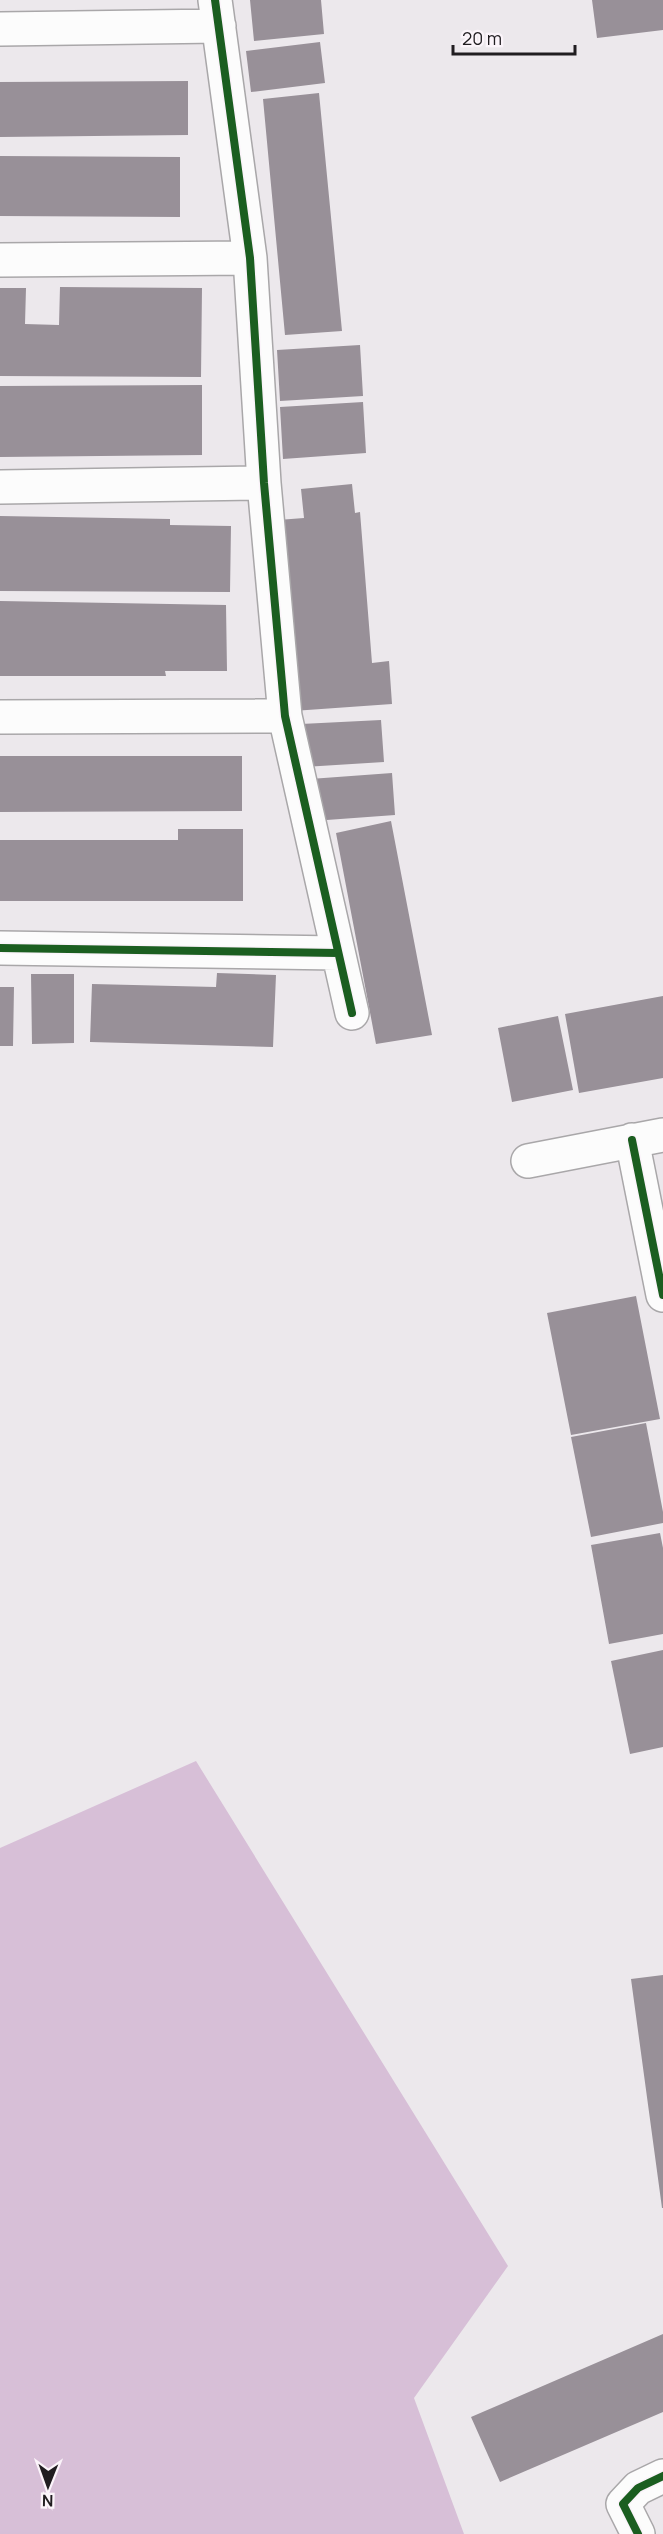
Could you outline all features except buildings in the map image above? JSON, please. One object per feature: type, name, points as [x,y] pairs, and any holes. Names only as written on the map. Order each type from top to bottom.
[{"type":"street","points":[[0,29],[217,13],[250,258],[264,483],[285,716],[352,1013]]},
{"type":"street","points":[[0,260],[250,258]]},
{"type":"street","points":[[0,487],[264,483]]},
{"type":"street","points":[[0,717],[285,716]]},
{"type":"street","points":[[0,948],[338,952]]},
{"type":"street","points":[[528,1161],[647,1138],[663,1295]]},
{"type":"street","points":[[638,2534],[622,2504],[638,2488],[663,2476]]},
{"type":"shaded area","points":[[196,1761],[508,2266],[414,2398],[464,2534],[0,2534],[0,1848]]},
{"type":"cycle path","points":[[215,0],[250,258],[264,483],[285,716],[352,1013]]},
{"type":"cycle path","points":[[0,948],[338,953]]},
{"type":"cycle path","points":[[632,1140],[663,1295]]},
{"type":"cycle path","points":[[638,2534],[623,2504],[638,2488],[663,2476]]}]
